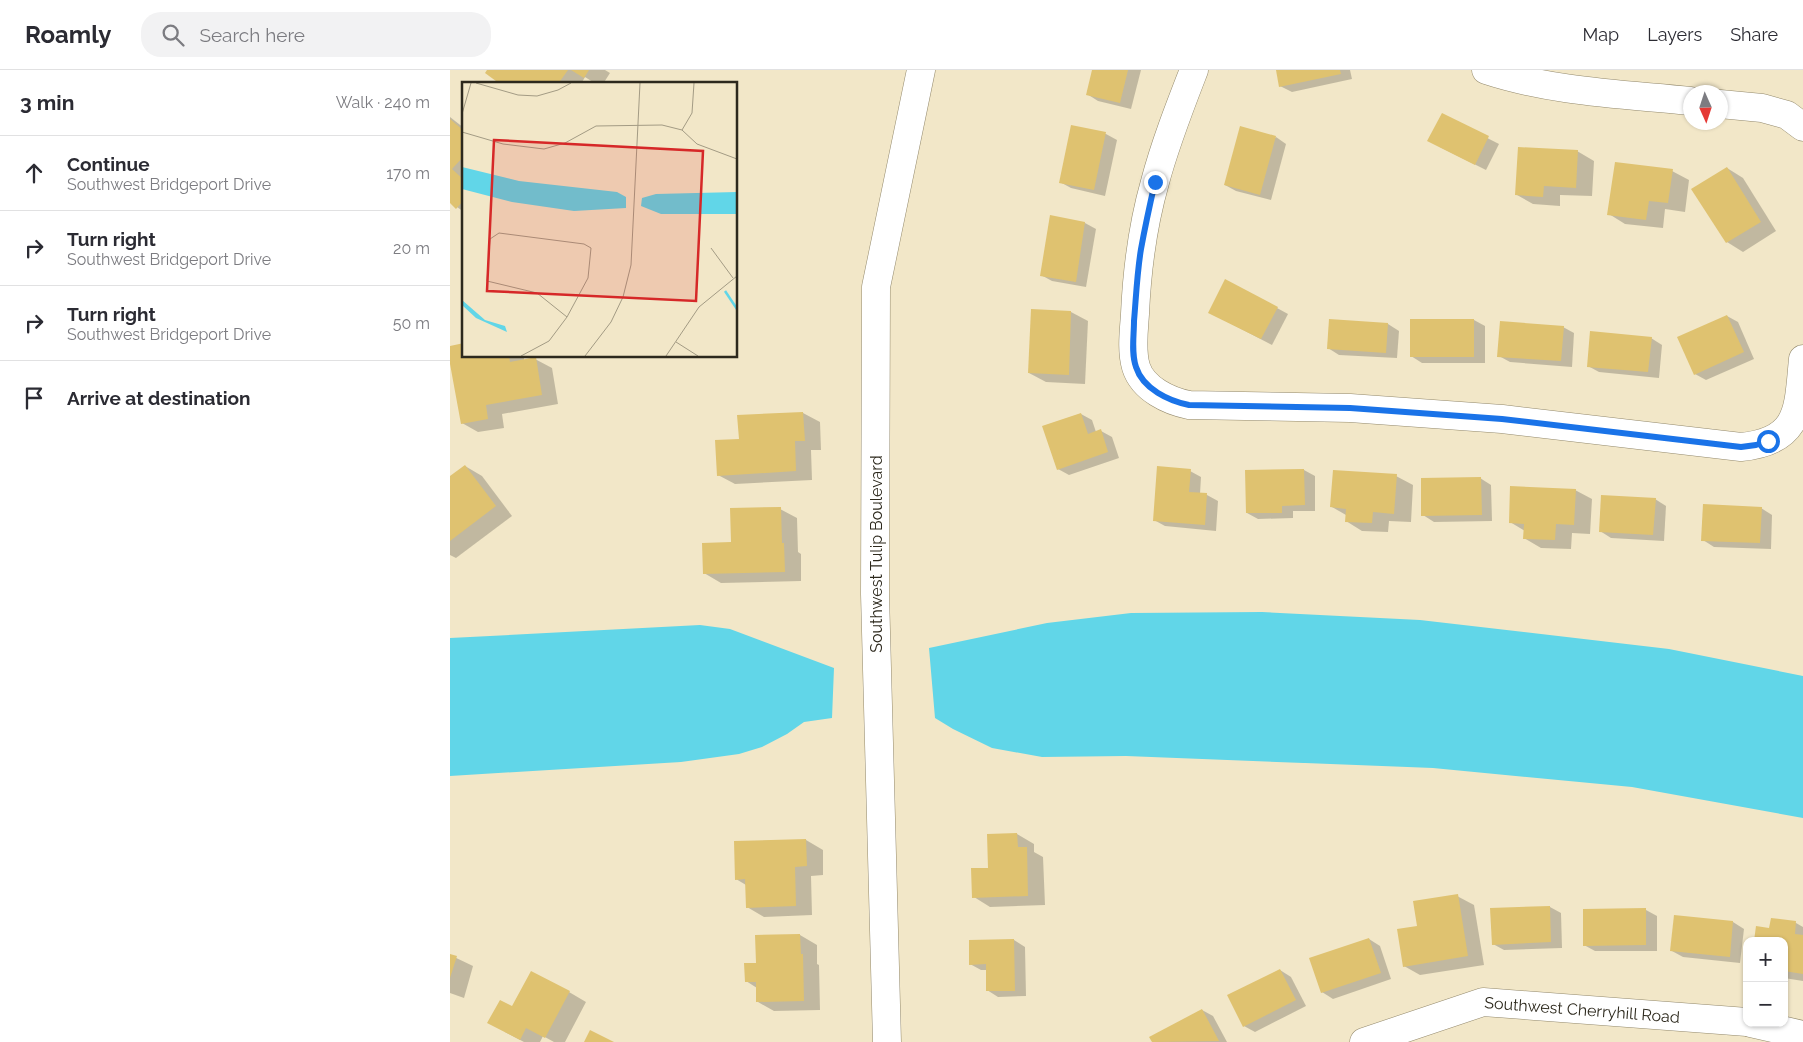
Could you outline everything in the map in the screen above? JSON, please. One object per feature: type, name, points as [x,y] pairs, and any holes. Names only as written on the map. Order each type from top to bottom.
[{"type":"street","name":"Southwest Tulip Boulevard","points":[[887,1042],[875,594],[876,287],[921,70]]},
{"type":"street","points":[[1194,70],[1155,182],[1140,251],[1136,302],[1134,339],[1136,368],[1151,387],[1173,402],[1189,405],[1350,408],[1502,419],[1741,447],[1768,441],[1782,434],[1792,422],[1798,406],[1803,359]]},
{"type":"street","points":[[1486,70],[1538,85],[1683,100]]},
{"type":"street","points":[[1728,105],[1762,108],[1787,115],[1803,127]]},
{"type":"street","name":"Southwest Cherryhill Road","points":[[1364,1042],[1483,1002],[1743,1022]]},
{"type":"street","points":[[1767,1027],[1803,1036]]},
{"type":"water","points":[[1262,612],[1420,620],[1669,649],[1803,676],[1803,818],[1632,787],[1433,768],[1126,756],[1042,757],[992,748],[935,718],[929,648],[1047,623],[1131,613]]},
{"type":"water","points":[[700,625],[730,629],[834,668],[832,718],[804,722],[787,734],[762,747],[739,754],[681,762],[450,776],[450,638]]},
{"type":"building","points":[[487,70],[568,70],[559,82],[497,82],[485,73]]},
{"type":"building","points":[[571,70],[589,70],[584,78]]},
{"type":"building","points":[[1092,70],[1128,70],[1120,103],[1086,95]]},
{"type":"building","points":[[1276,70],[1340,70],[1341,74],[1279,87]]},
{"type":"building","points":[[1442,113],[1489,136],[1475,165],[1427,141]]},
{"type":"building","points":[[450,119],[462,129],[462,158],[452,169],[462,178],[462,202],[456,209],[450,203]]},
{"type":"building","points":[[1071,125],[1106,132],[1094,190],[1059,183]]},
{"type":"building","points":[[1240,126],[1276,136],[1260,195],[1224,185]]},
{"type":"building","points":[[1518,147],[1578,150],[1576,188],[1544,186],[1543,197],[1515,195]]},
{"type":"building","points":[[1615,162],[1673,169],[1668,203],[1649,201],[1646,220],[1607,215]]},
{"type":"building","points":[[1727,167],[1761,222],[1726,243],[1691,189]]},
{"type":"building","points":[[1050,215],[1085,222],[1076,282],[1040,276]]},
{"type":"building","points":[[1225,279],[1278,307],[1261,339],[1208,313]]},
{"type":"building","points":[[1031,309],[1071,311],[1069,375],[1028,373]]},
{"type":"building","points":[[1727,315],[1744,352],[1694,375],[1677,337]]},
{"type":"building","points":[[1329,319],[1388,323],[1386,353],[1327,349]]},
{"type":"building","points":[[1410,319],[1474,319],[1474,357],[1410,357]]},
{"type":"building","points":[[1500,321],[1564,326],[1561,361],[1497,357]]},
{"type":"building","points":[[1590,331],[1652,337],[1648,372],[1587,367]]},
{"type":"building","points":[[462,343],[462,358],[509,358],[510,362],[536,358],[542,395],[486,405],[488,419],[461,424],[450,364],[450,346]]},
{"type":"building","points":[[803,412],[805,441],[795,441],[796,471],[717,476],[715,440],[739,439],[737,415]]},
{"type":"building","points":[[1081,413],[1088,434],[1101,429],[1108,452],[1057,470],[1042,426]]},
{"type":"building","points":[[465,465],[496,506],[450,541],[450,476]]},
{"type":"building","points":[[1157,466],[1191,469],[1189,492],[1207,493],[1205,525],[1153,521]]},
{"type":"building","points":[[1304,469],[1305,505],[1282,506],[1282,513],[1246,513],[1245,470]]},
{"type":"building","points":[[1333,470],[1397,474],[1394,514],[1373,512],[1372,523],[1345,522],[1346,509],[1330,507]]},
{"type":"building","points":[[1481,477],[1482,515],[1421,516],[1421,478]]},
{"type":"building","points":[[1510,486],[1576,489],[1574,525],[1556,524],[1555,540],[1523,539],[1524,524],[1509,523]]},
{"type":"building","points":[[1601,495],[1656,498],[1653,535],[1599,532]]},
{"type":"building","points":[[1703,504],[1762,507],[1760,543],[1701,541]]},
{"type":"building","points":[[781,507],[785,572],[703,574],[702,543],[731,542],[730,508]]},
{"type":"building","points":[[1017,833],[1018,847],[1027,847],[1028,896],[972,898],[971,868],[988,868],[987,834]]},
{"type":"building","points":[[806,839],[807,866],[795,867],[796,906],[746,908],[745,879],[735,880],[734,841]]},
{"type":"building","points":[[1458,894],[1468,956],[1403,967],[1397,929],[1417,926],[1413,901]]},
{"type":"building","points":[[1550,906],[1551,942],[1492,945],[1490,908]]},
{"type":"building","points":[[1646,908],[1646,945],[1583,946],[1583,909]]},
{"type":"building","points":[[1674,915],[1733,921],[1730,957],[1670,951]]},
{"type":"building","points":[[1771,918],[1796,921],[1795,934],[1803,935],[1803,974],[1788,972],[1788,937],[1755,937],[1756,926],[1769,928]]},
{"type":"building","points":[[800,934],[801,954],[803,954],[804,1001],[756,1002],[756,982],[745,982],[744,963],[756,963],[755,935]]},
{"type":"building","points":[[1369,938],[1381,973],[1321,993],[1309,958]]},
{"type":"building","points":[[1014,939],[1015,991],[986,991],[986,964],[969,965],[969,940]]},
{"type":"building","points":[[450,954],[457,956],[450,978]]},
{"type":"building","points":[[1280,969],[1296,1000],[1243,1027],[1227,995]]},
{"type":"building","points":[[531,971],[570,991],[545,1038],[526,1028],[520,1040],[487,1023],[500,1000],[512,1006]]},
{"type":"building","points":[[1202,1009],[1219,1041],[1152,1042],[1149,1037]]},
{"type":"building","points":[[590,1030],[614,1042],[584,1042]]},
{"type":"route","points":[[1155,182],[1140,251],[1134,358],[1136,368],[1142,377],[1151,387],[1173,402],[1189,405],[1350,408],[1502,419],[1741,447],[1768,441]]}]
